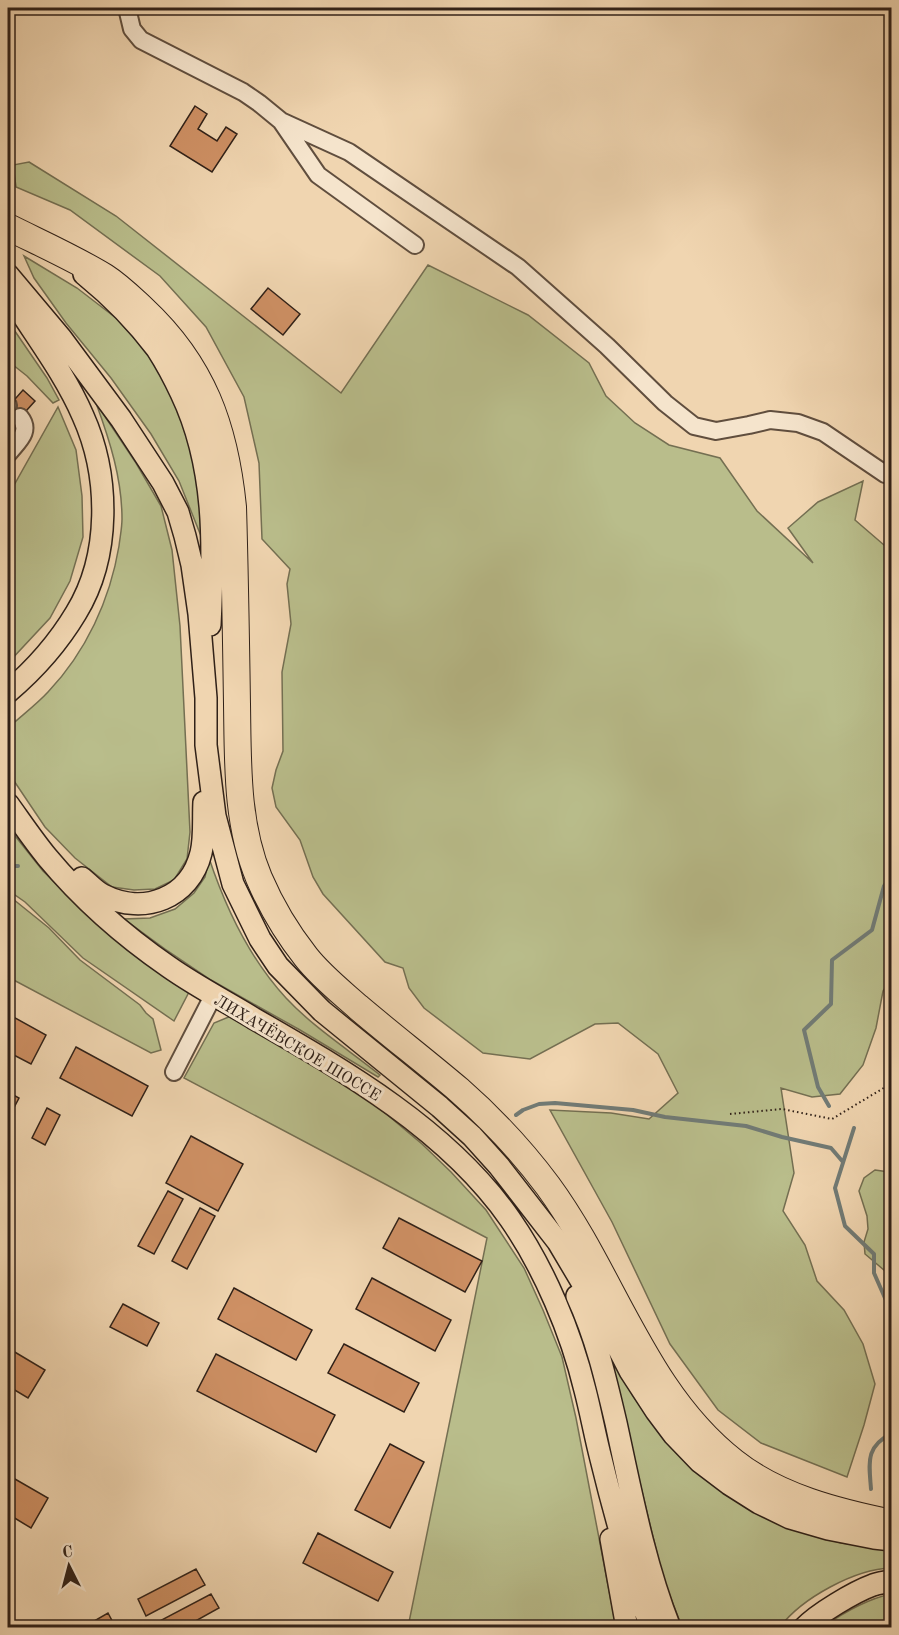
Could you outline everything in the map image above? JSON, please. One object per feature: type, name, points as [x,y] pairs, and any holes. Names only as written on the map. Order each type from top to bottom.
[{"type":"highway","points":[[10,219],[56,251],[105,277],[128,294],[175,341],[206,394],[224,448],[232,507],[237,759],[242,813],[248,844],[258,875],[272,906],[288,933],[324,977],[472,1102],[521,1153],[548,1186],[570,1220],[651,1365],[673,1400],[696,1427],[734,1463],[764,1481],[806,1500],[891,1523]]},
{"type":"main road","points":[[13,811],[101,894],[120,902],[149,904],[179,890],[191,876],[201,852],[213,569],[208,482],[203,455],[196,427],[173,376],[157,350],[115,301],[56,251]]},
{"type":"main road","points":[[8,275],[61,338],[121,419],[163,483],[178,512],[185,536],[199,614],[206,698]]},
{"type":"main road","points":[[8,292],[69,387],[84,416],[98,463],[102,489],[102,517],[100,546],[87,591],[77,612],[52,647],[8,692]]},
{"type":"main road","points":[[206,745],[215,816],[233,884],[260,939],[278,966],[322,1011],[472,1136],[516,1187],[563,1250],[599,1311],[630,1371],[674,1435],[700,1462],[759,1503],[790,1518],[828,1529],[891,1540]]},
{"type":"main road","name":"ЛИХАЧЁВСКОЕ ШОССЕ","points":[[13,811],[44,854],[65,878],[128,937],[213,996],[250,1015],[382,1096],[430,1134],[487,1189],[511,1220],[553,1295],[573,1348],[599,1452]]},
{"type":"main road","points":[[537,1215],[568,1275],[595,1341],[651,1568],[670,1628]]},
{"type":"main road","points":[[599,1452],[611,1540],[627,1628]]},
{"type":"main road","points":[[599,1452],[639,1596],[651,1628]]},
{"type":"main road","points":[[804,1628],[808,1622],[836,1604],[873,1585],[891,1581]]},
{"type":"lane","points":[[127,8],[132,30],[141,40],[243,92],[281,121],[349,152],[518,267],[607,346],[665,403],[694,426],[716,431],[770,420],[798,423],[823,432],[891,476]]},
{"type":"lane","points":[[281,121],[318,175],[415,245]]},
{"type":"lane","points":[[8,454],[25,432],[26,425],[12,409]]},
{"type":"lane","points":[[174,1072],[213,996]]},
{"type":"path","points":[[8,192],[10,219]]},
{"type":"path","points":[[730,1114],[782,1109],[832,1119],[891,1083]]},
{"type":"green space","points":[[29,162],[116,216],[341,393],[428,265],[528,315],[589,363],[606,396],[635,423],[669,445],[720,458],[757,511],[813,563],[788,528],[818,502],[863,481],[855,520],[891,551],[891,979],[883,991],[876,1028],[863,1065],[840,1094],[812,1097],[781,1088],[794,1173],[783,1211],[805,1245],[817,1281],[844,1310],[863,1344],[875,1384],[847,1477],[761,1443],[718,1410],[670,1344],[612,1222],[550,1110],[611,1113],[649,1119],[678,1093],[658,1054],[618,1023],[595,1024],[530,1059],[483,1053],[424,1008],[409,988],[403,968],[385,962],[323,894],[313,877],[300,840],[276,807],[272,788],[283,751],[282,672],[291,624],[287,584],[290,569],[262,539],[259,463],[244,397],[206,327],[160,276],[70,210],[16,187],[13,165]]},
{"type":"green space","points":[[24,256],[77,288],[116,318],[150,356],[169,388],[186,424],[195,464],[205,546],[179,481],[151,434],[111,378],[66,323],[34,278]]},
{"type":"green space","points":[[8,321],[47,378],[59,400],[53,403],[27,376],[8,361]]},
{"type":"green space","points":[[96,403],[136,463],[161,506],[172,550],[180,626],[190,832],[187,859],[174,880],[155,889],[134,890],[112,887],[75,858],[45,827],[8,772],[8,728],[48,692],[74,660],[103,605],[115,566],[122,522],[120,489],[110,446]]},
{"type":"green space","points":[[58,407],[76,450],[82,496],[83,537],[70,581],[50,618],[8,663],[8,496]]},
{"type":"green space","points":[[8,827],[43,871],[91,917],[133,954],[189,992],[174,1021],[83,958],[25,902],[8,890]]},
{"type":"green space","points":[[209,858],[240,932],[273,983],[308,1019],[380,1075],[378,1077],[211,980],[124,919],[150,918],[175,909],[194,893],[205,877]]},
{"type":"green space","points":[[8,895],[49,928],[80,960],[140,1005],[153,1019],[161,1050],[151,1053],[8,977]]},
{"type":"green space","points":[[231,1016],[316,1065],[378,1107],[422,1144],[486,1210],[524,1268],[562,1357],[616,1627],[408,1627],[487,1238],[184,1078],[214,1023]]},
{"type":"green space","points":[[875,1170],[891,1174],[891,1276],[865,1254],[867,1216],[859,1191],[864,1178]]},
{"type":"green space","points":[[614,1362],[633,1396],[665,1440],[786,1527],[841,1543],[891,1549],[891,1568],[862,1574],[830,1587],[802,1606],[780,1627],[682,1627],[663,1578],[611,1364]]},
{"type":"green space","points":[[891,1594],[891,1627],[823,1627],[855,1607]]},
{"type":"building","points":[[195,106],[207,114],[198,129],[217,141],[226,127],[237,134],[212,172],[170,146]]},
{"type":"building","points":[[268,288],[300,314],[283,335],[251,309]]},
{"type":"building","points":[[23,390],[35,401],[8,431],[8,407]]},
{"type":"building","points":[[8,1014],[46,1035],[31,1064],[8,1052]]},
{"type":"building","points":[[76,1047],[148,1086],[132,1116],[60,1078]]},
{"type":"building","points":[[8,1092],[19,1098],[8,1119]]},
{"type":"building","points":[[47,1108],[60,1115],[45,1145],[32,1138]]},
{"type":"building","points":[[191,1136],[243,1164],[218,1211],[166,1183]]},
{"type":"building","points":[[168,1191],[183,1199],[154,1254],[138,1246]]},
{"type":"building","points":[[200,1208],[215,1216],[187,1269],[172,1261]]},
{"type":"building","points":[[399,1218],[482,1261],[465,1292],[383,1248]]},
{"type":"building","points":[[372,1278],[451,1320],[435,1351],[356,1309]]},
{"type":"building","points":[[234,1288],[312,1330],[296,1360],[218,1319]]},
{"type":"building","points":[[123,1304],[159,1323],[147,1346],[110,1327]]},
{"type":"building","points":[[344,1344],[419,1383],[404,1412],[328,1373]]},
{"type":"building","points":[[8,1348],[45,1370],[28,1398],[8,1386]]},
{"type":"building","points":[[216,1354],[335,1415],[316,1452],[197,1391]]},
{"type":"building","points":[[390,1444],[424,1462],[390,1528],[355,1510]]},
{"type":"building","points":[[8,1475],[48,1498],[31,1528],[8,1514]]},
{"type":"building","points":[[318,1533],[393,1572],[378,1601],[303,1563]]},
{"type":"building","points":[[196,1569],[205,1585],[146,1616],[138,1599]]},
{"type":"building","points":[[211,1594],[219,1608],[183,1628],[153,1628],[152,1625]]},
{"type":"building","points":[[108,1613],[116,1628],[82,1628]]},
{"type":"waterway","points":[[8,866],[18,866]]},
{"type":"waterway","points":[[829,1106],[818,1087],[804,1030],[831,1004],[832,960],[872,930],[884,886],[892,874]]},
{"type":"waterway","points":[[516,1115],[539,1104],[555,1103],[633,1110],[665,1117],[746,1126],[831,1148],[843,1162]]},
{"type":"waterway","points":[[854,1128],[835,1188],[845,1226],[874,1254],[874,1273],[892,1314]]},
{"type":"waterway","points":[[871,1489],[870,1463],[873,1450],[883,1438],[892,1433]]}]
